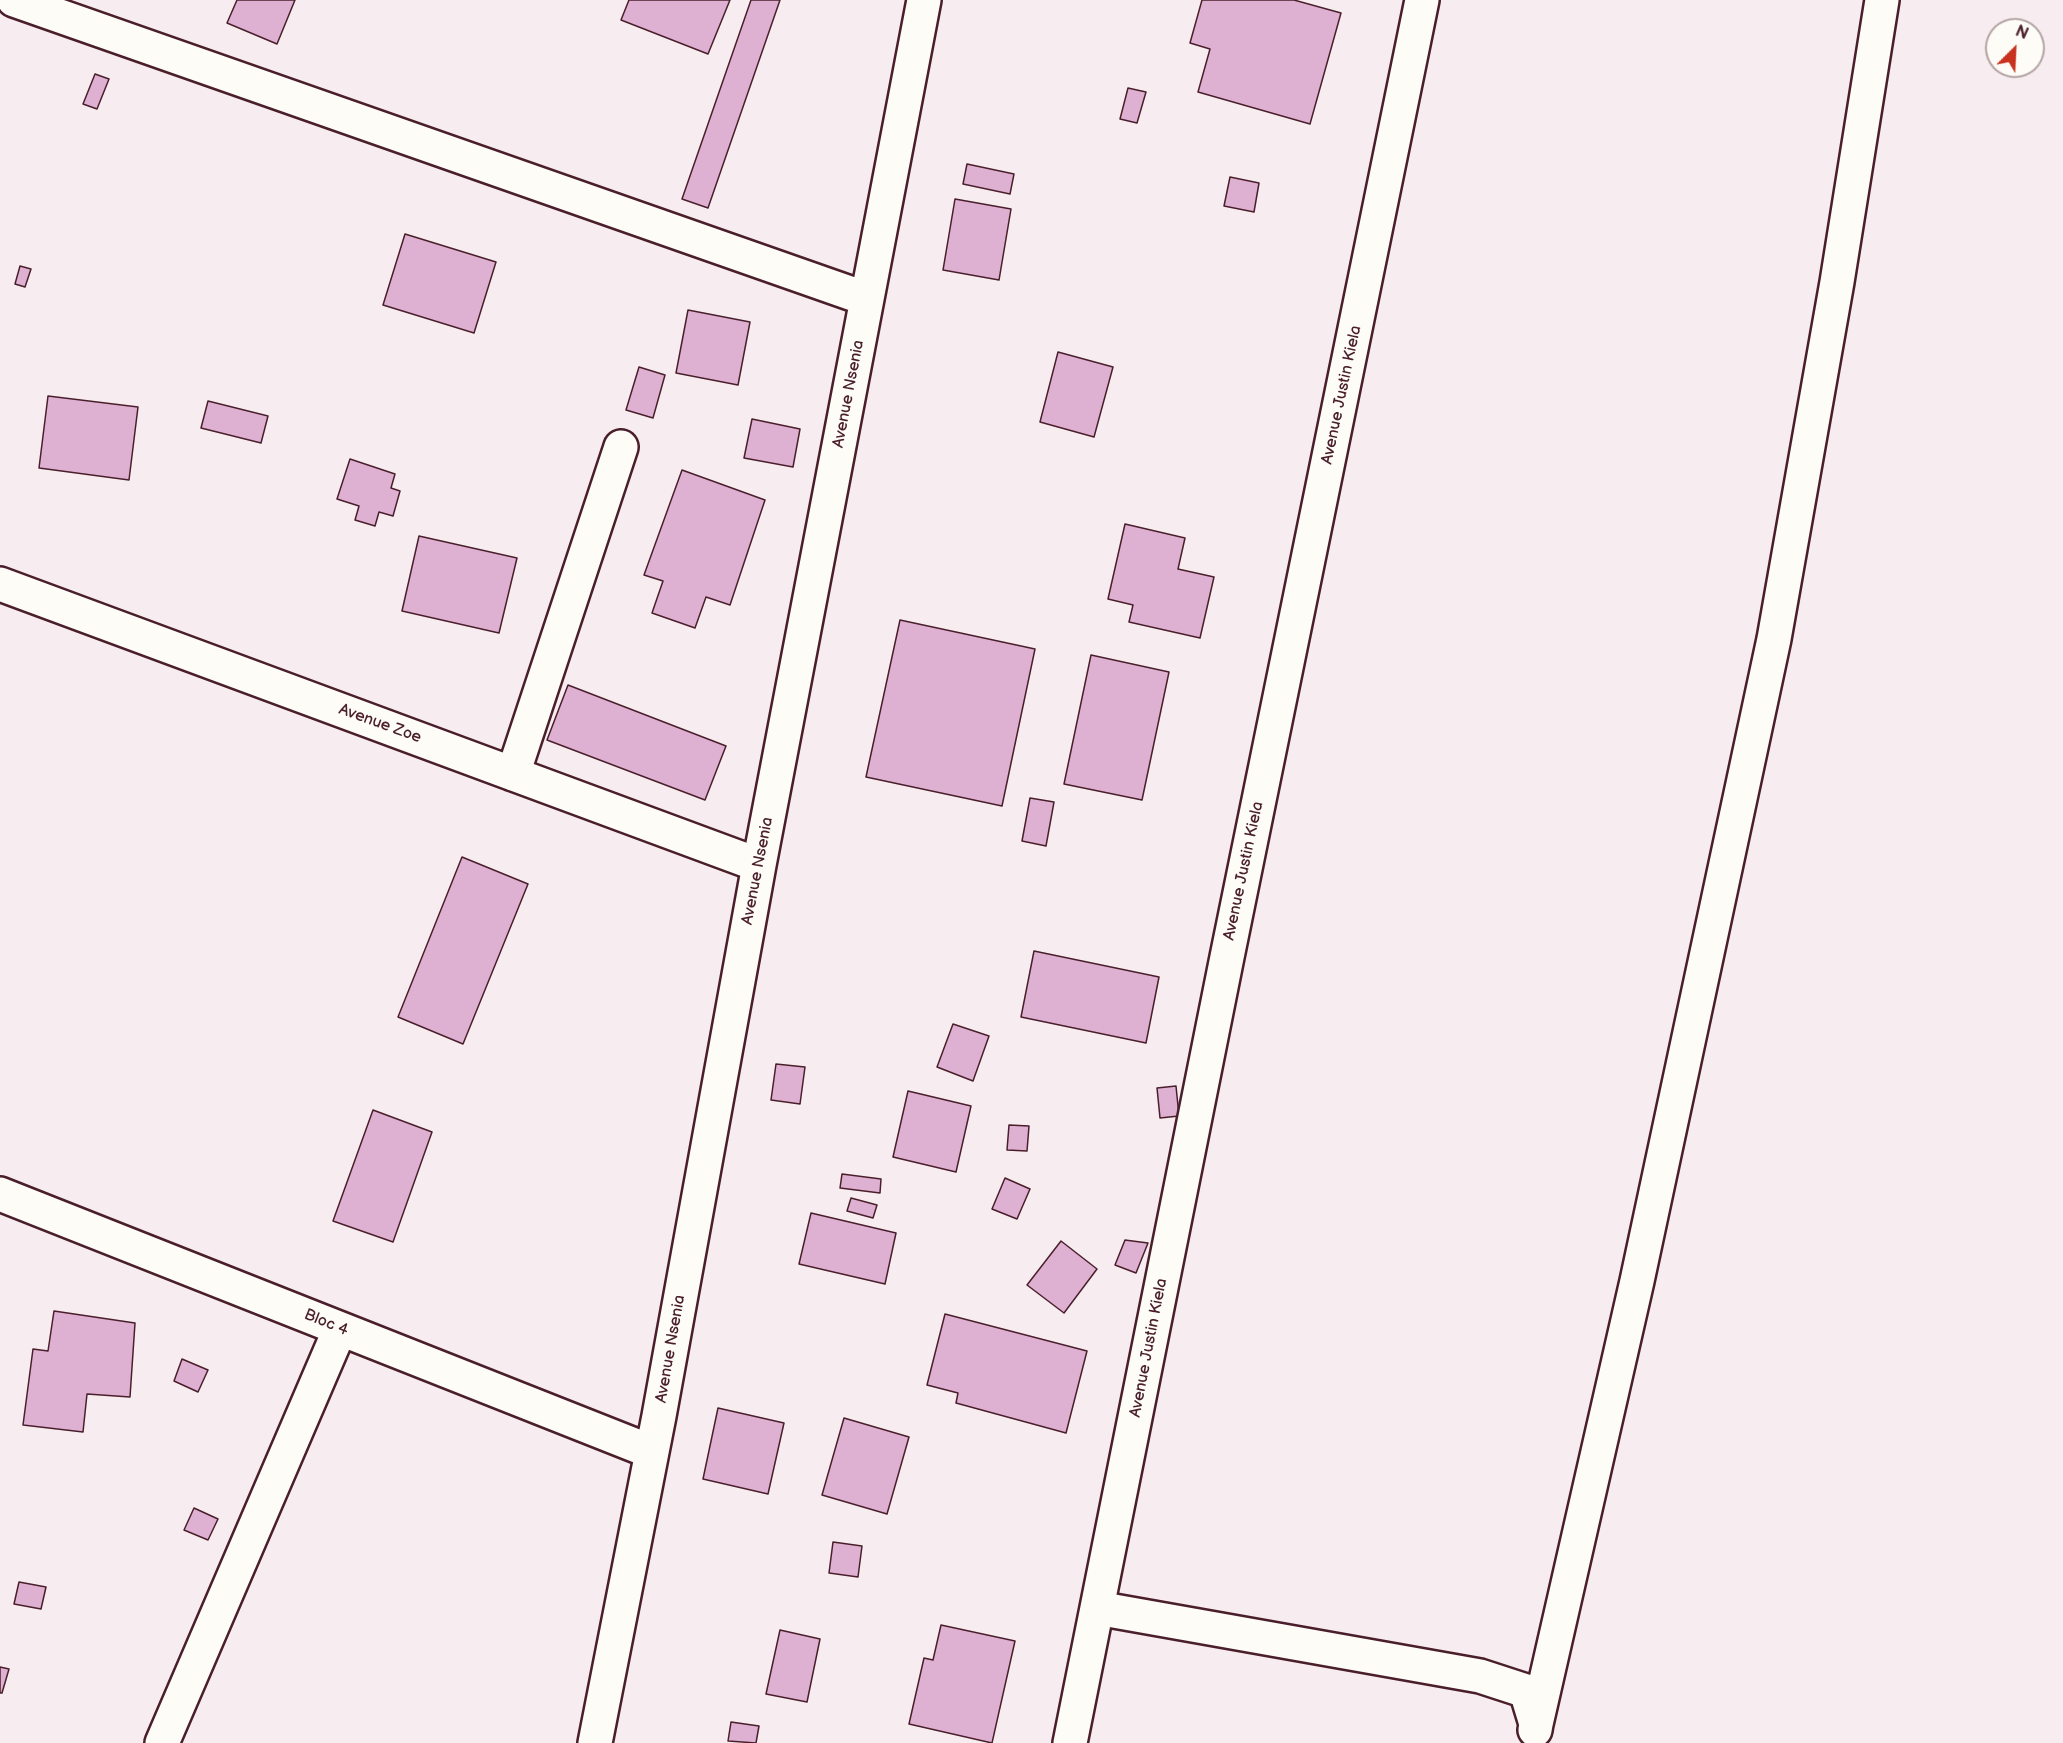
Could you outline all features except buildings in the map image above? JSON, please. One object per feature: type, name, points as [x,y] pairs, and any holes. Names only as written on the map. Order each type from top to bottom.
[{"type":"street","points":[[14,0],[867,299]]},
{"type":"street","name":"Avenue Nsenia","points":[[595,1743],[652,1452],[759,865],[924,0]]},
{"type":"street","name":"Avenue Justin Kiela","points":[[1070,1743],[1422,0]]},
{"type":"street","points":[[1534,1733],[1639,1269],[1774,639],[1837,282],[1882,0]]},
{"type":"street","points":[[513,774],[621,447]]},
{"type":"street","name":"Avenue Zoe","points":[[0,584],[759,865]]},
{"type":"street","name":"Bloc 4","points":[[0,1194],[652,1452]]},
{"type":"street","points":[[162,1743],[340,1329]]},
{"type":"street","points":[[1097,1608],[1480,1676],[1526,1691],[1534,1733]]}]
